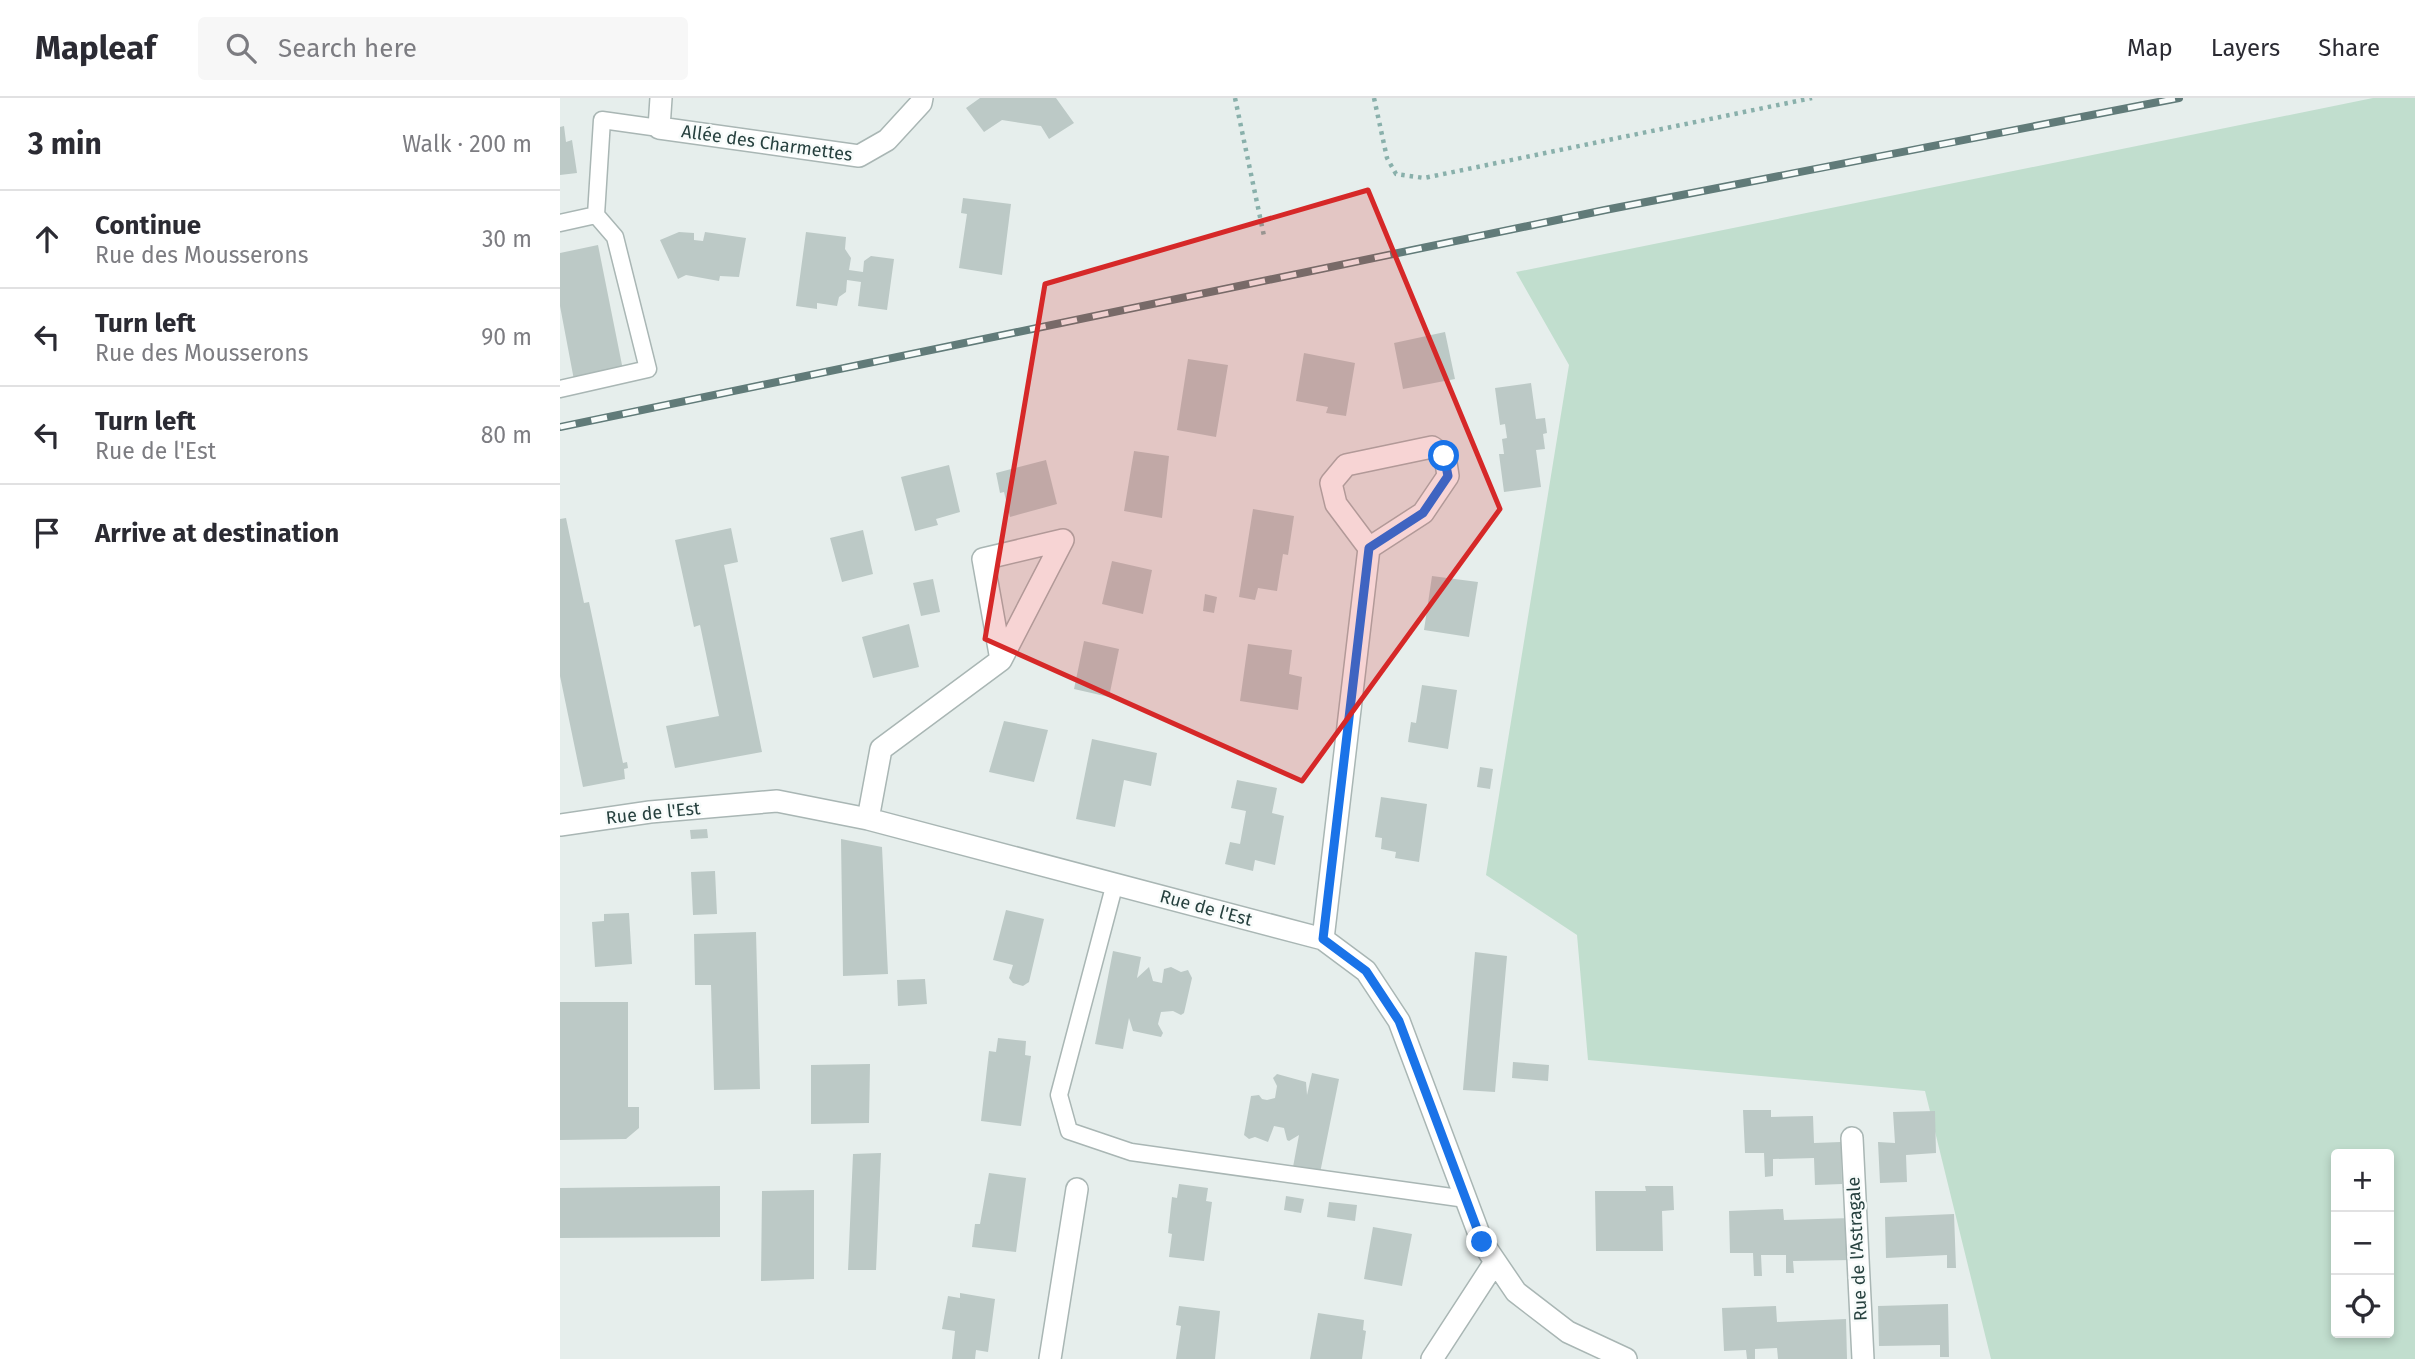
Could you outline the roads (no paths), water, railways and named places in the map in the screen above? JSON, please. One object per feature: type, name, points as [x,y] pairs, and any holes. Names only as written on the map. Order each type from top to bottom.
[{"type":"street","name":"Allée des Charmettes","points":[[661,98],[659,128],[859,156],[887,140],[921,103],[922,98]]},
{"type":"street","points":[[1323,939],[1369,548],[1336,504],[1331,484],[1346,465],[1432,447],[1444,456],[1448,476],[1423,513],[1369,548]]},
{"type":"street","points":[[868,819],[881,748],[1001,660],[1063,540],[983,559],[1001,660]]},
{"type":"street","name":"Rue de l'Est","points":[[560,825],[650,812],[777,802],[868,819],[1323,939],[1366,971],[1399,1021],[1482,1242],[1516,1292],[1568,1332],[1626,1359]]},
{"type":"street","name":"Rue de l'Astragale","points":[[1852,1138],[1863,1359]]},
{"type":"street","points":[[1050,1359],[1077,1189]]},
{"type":"street","points":[[1432,1359],[1495,1262]]},
{"type":"lane","points":[[560,389],[648,369],[615,237],[596,215],[602,120],[659,128]]},
{"type":"lane","points":[[560,223],[596,215]]},
{"type":"lane","points":[[1115,883],[1059,1095],[1069,1131],[1131,1152],[1466,1199]]},
{"type":"railway","points":[[560,427],[1605,210],[2179,98]]}]
